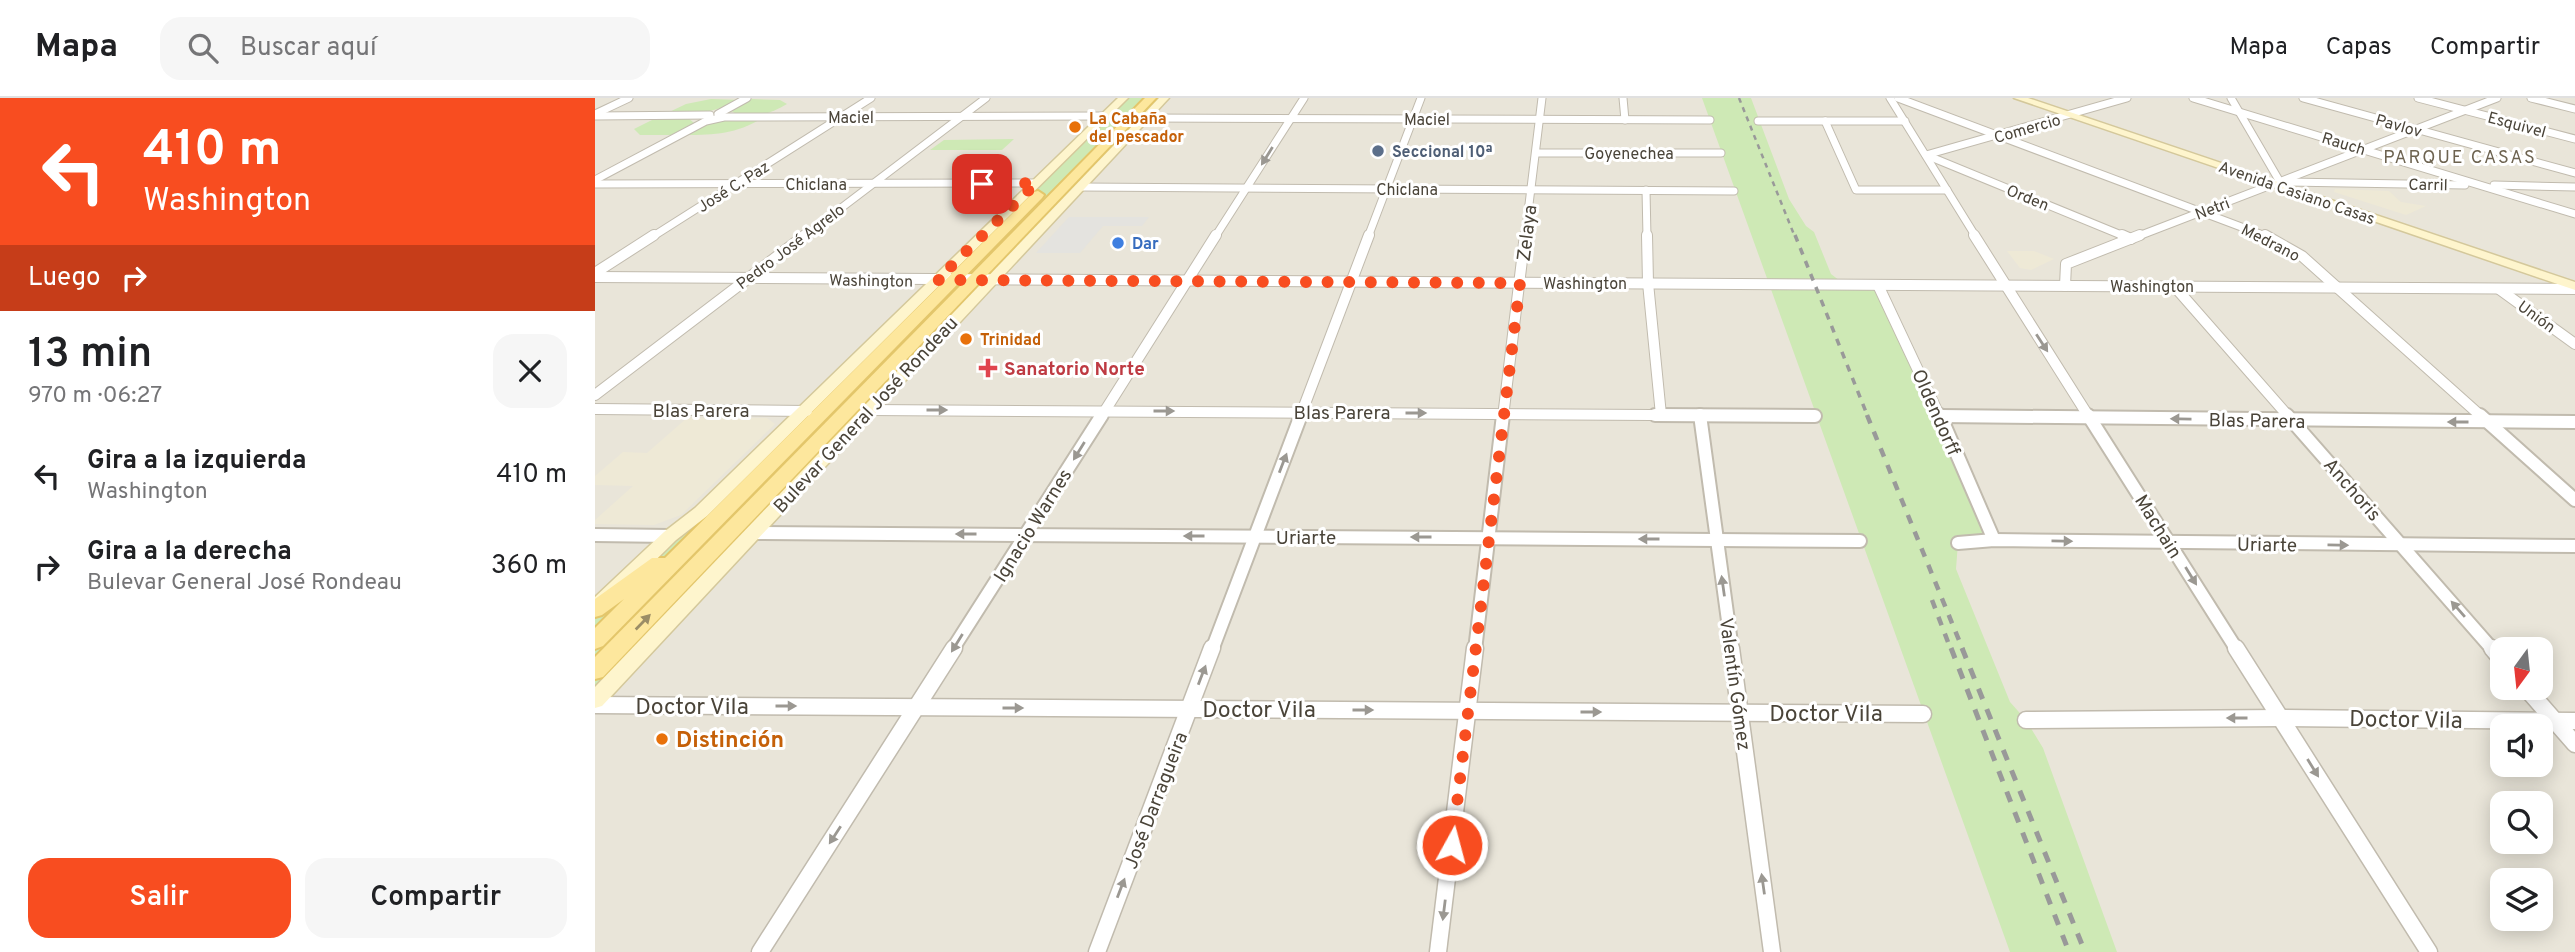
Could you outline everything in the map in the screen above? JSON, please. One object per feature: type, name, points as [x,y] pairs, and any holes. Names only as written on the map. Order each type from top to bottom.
[{"type":"main road","name":"Bulevar General José Rondeau","points":[[595,641],[711,525],[1016,203],[1123,98]]},
{"type":"main road","name":"Bulevar General José Rondeau","points":[[595,609],[670,536],[701,512],[1055,179],[1134,98]]},
{"type":"main road","name":"Bulevar General José Rondeau","points":[[595,671],[860,409],[1123,126],[1164,98]]},
{"type":"main road","name":"Avenida Casiano Casas","points":[[2019,98],[2073,114]]},
{"type":"main road","name":"Avenida Casiano Casas","points":[[2030,98],[2575,288]]},
{"type":"main road","name":"Bulevar General José Rondeau","points":[[595,702],[752,533],[860,409],[900,376],[981,281],[1080,187],[1149,109]]},
{"type":"main road","points":[[1016,203],[1055,179]]},
{"type":"main road","name":"Avenida Casiano Casas","points":[[2277,183],[2575,279]]},
{"type":"main road","points":[[595,609],[711,525]]},
{"type":"street","points":[[595,115],[629,98]]},
{"type":"street","points":[[595,182],[705,119],[721,115],[747,98]]},
{"type":"street","name":"José C. Paz","points":[[595,275],[871,98]]},
{"type":"street","name":"Pedro José Agrelo","points":[[595,395],[986,98]]},
{"type":"street","name":"Ignacio Warnes","points":[[761,952],[1304,98]]},
{"type":"street","name":"José Darragueira","points":[[1097,952],[1421,98]]},
{"type":"street","name":"Zelaya","points":[[1439,952],[1542,98]]},
{"type":"street","points":[[1623,98],[1625,120]]},
{"type":"street","name":"Machain","points":[[1891,98],[2005,285],[2430,952]]},
{"type":"street","name":"Medrano","points":[[1898,98],[2262,234],[2302,256],[2575,500]]},
{"type":"street","name":"Comercio","points":[[1926,155],[2127,98]]},
{"type":"street","name":"Rauch","points":[[2193,98],[2575,214]]},
{"type":"street","points":[[2231,98],[2241,112],[2277,183]]},
{"type":"street","name":"Pavlov","points":[[2303,98],[2575,173]]},
{"type":"street","name":"Esquivel","points":[[2418,98],[2575,139]]},
{"type":"street","name":"Netri","points":[[2065,286],[2066,264],[2497,98]]},
{"type":"street","points":[[2532,98],[2575,109]]},
{"type":"street","name":"Maciel","points":[[1149,109],[1291,119],[1710,120]]},
{"type":"street","points":[[595,115],[705,119]]},
{"type":"street","name":"Maciel","points":[[721,115],[1104,116]]},
{"type":"street","points":[[1758,121],[1905,121]]},
{"type":"street","points":[[1825,121],[1856,190],[1947,190]]},
{"type":"street","name":"Goyenechea","points":[[1536,153],[1721,153]]},
{"type":"street","name":"Orden","points":[[1926,155],[2131,239]]},
{"type":"street","name":"Chiclana","points":[[595,182],[1036,183]]},
{"type":"street","name":"Carril","points":[[2277,183],[2575,187]]},
{"type":"street","name":"Chiclana","points":[[1080,187],[1734,191]]},
{"type":"street","points":[[1646,190],[1648,283],[1661,415]]},
{"type":"street","name":"Washington","points":[[595,275],[944,281],[2575,288]]},
{"type":"street","name":"Oldendorff","points":[[1878,285],[1940,416],[1994,540]]},
{"type":"street","name":"Anchoris","points":[[2175,287],[2490,646]]},
{"type":"street","name":"Unión","points":[[2498,289],[2575,344]]},
{"type":"street","name":"Blas Parera","points":[[595,409],[807,411]]},
{"type":"street","name":"Blas Parera","points":[[860,409],[1815,416]]},
{"type":"street","name":"Valentín Gómez","points":[[1700,415],[1772,952]]},
{"type":"street","name":"Blas Parera","points":[[1940,416],[2575,422]]},
{"type":"street","name":"Uriarte","points":[[752,533],[1860,541]]},
{"type":"street","points":[[595,536],[670,536]]},
{"type":"street","name":"Uriarte","points":[[1958,543],[1994,540],[2575,546]]},
{"type":"street","points":[[2537,700],[2575,744]]},
{"type":"street","name":"Doctor Vila","points":[[595,702],[1923,714]]},
{"type":"street","name":"Doctor Vila","points":[[2026,720],[2281,718],[2575,721]]},
{"type":"shaded area","points":[[595,98],[2575,98],[2575,952],[595,952]]},
{"type":"shaded area","points":[[2335,189],[2389,191],[2401,202],[2426,206],[2406,215],[2334,192]]},
{"type":"shaded area","points":[[1069,217],[1149,217],[1142,226],[1103,226],[1080,253],[1036,253]]},
{"type":"shaded area","points":[[2007,251],[2034,251],[2054,259],[2031,270],[2020,268]]},
{"type":"shaded area","points":[[687,418],[767,418],[775,424],[681,515],[654,525],[595,524],[595,520],[633,486],[595,485],[595,476],[623,452],[647,453]]},
{"type":"green space","points":[[1123,98],[1164,98],[595,700],[595,608]]},
{"type":"green space","points":[[1702,98],[1751,98],[1789,199],[1806,226],[1814,232],[1831,274],[1844,284],[1878,285],[1994,540],[1958,543],[1956,569],[2010,702],[2026,720],[2043,748],[2117,952],[2010,952]]},
{"type":"green space","points":[[711,99],[740,100],[703,112],[663,115],[686,104]]},
{"type":"green space","points":[[751,99],[780,100],[787,104],[758,116],[744,116],[730,110]]},
{"type":"green space","points":[[658,117],[688,118],[694,123],[671,135],[640,135],[634,129]]},
{"type":"green space","points":[[733,118],[763,118],[725,132],[685,135],[708,123]]},
{"type":"green space","points":[[1014,139],[1002,150],[930,150],[944,140]]},
{"type":"railway","points":[[1739,98],[1795,237]]},
{"type":"railway","points":[[1795,235],[1868,417]]},
{"type":"railway","points":[[1867,415],[1963,650]]},
{"type":"railway","points":[[1932,600],[1951,650]]},
{"type":"railway","points":[[1951,648],[2069,952]]},
{"type":"railway","points":[[1962,648],[2085,952]]},
{"type":"place","name":"La Cabaña del pescador","points":[[1075,127]]},
{"type":"place","name":"Seccional 10ª","points":[[1378,151]]},
{"type":"place","name":"Dar","points":[[1118,243]]},
{"type":"place","name":"Trinidad","points":[[966,339]]},
{"type":"place","name":"Sanatorio Norte","points":[[988,368]]},
{"type":"place","name":"Distinción","points":[[662,739]]},
{"type":"district","name":"PARQUE CASAS","points":[[2460,157]]},
{"type":"route","points":[[982,184],[1036,183],[937,280],[1520,283],[1452,845]]}]
